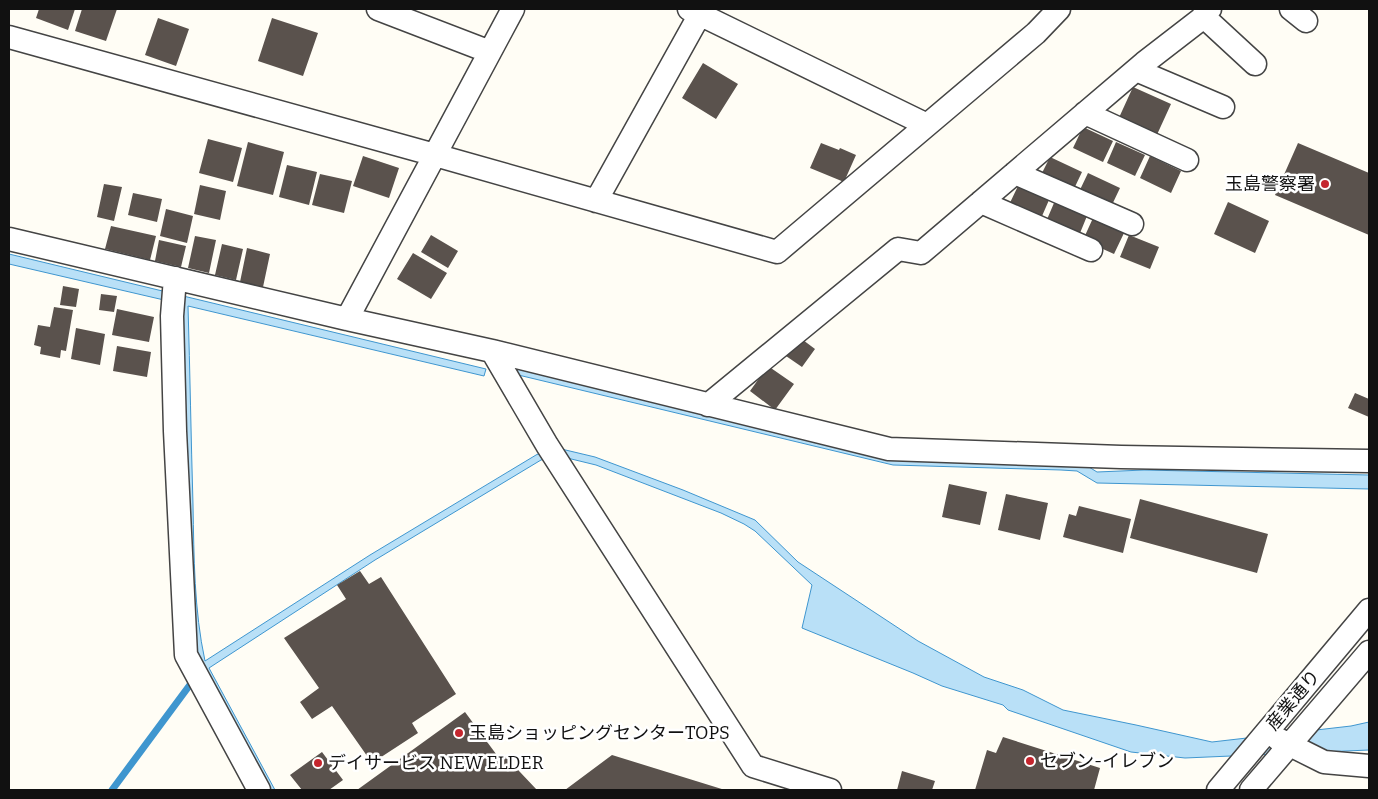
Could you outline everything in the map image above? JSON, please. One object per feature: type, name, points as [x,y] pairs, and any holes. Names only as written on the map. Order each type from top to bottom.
[{"type":"street","points":[[378,9],[490,52]]},
{"type":"street","points":[[348,319],[513,9]]},
{"type":"street","points":[[596,200],[695,11],[927,125]]},
{"type":"street","points":[[9,38],[435,155],[777,252],[1036,33],[1047,12]]},
{"type":"street","points":[[708,405],[898,249],[921,253],[1201,13],[1255,64]]},
{"type":"street","points":[[1136,70],[1223,108]]},
{"type":"street","points":[[1085,113],[1187,160]]},
{"type":"street","points":[[1016,173],[1132,224]]},
{"type":"street","points":[[981,202],[1091,250]]},
{"type":"street","points":[[9,239],[492,351],[890,449],[1121,457],[1369,462]]},
{"type":"street","points":[[174,278],[172,316],[175,431],[186,655],[259,790]]},
{"type":"street","points":[[492,351],[552,452],[753,766],[830,790]]},
{"type":"street","name":"産業通り","points":[[1218,790],[1369,610]]},
{"type":"street","name":"産業通り","points":[[1252,790],[1369,652]]},
{"type":"street","points":[[1266,732],[1324,762],[1369,766]]},
{"type":"water","points":[[9,254],[486,369],[484,376],[188,306],[195,583],[201,642],[205,661],[370,555],[536,455],[553,447],[595,457],[683,490],[755,520],[798,562],[918,641],[984,677],[1023,690],[1063,710],[1212,742],[1351,726],[1369,722],[1369,750],[1185,758],[1131,752],[1008,710],[1003,705],[942,686],[802,628],[812,585],[755,531],[744,524],[721,513],[596,465],[559,456],[541,460],[375,560],[209,668],[275,790],[265,790],[194,653],[164,300],[9,264]]},
{"type":"water","points":[[518,365],[892,457],[1081,462],[1097,472],[1144,470],[1369,475],[1369,489],[1097,483],[1077,471],[893,465],[510,373]]},
{"type":"building","points":[[39,9],[75,9],[68,30],[36,18]]},
{"type":"building","points":[[82,9],[117,9],[106,41],[75,31]]},
{"type":"building","points":[[158,18],[189,29],[176,66],[145,55]]},
{"type":"building","points":[[272,18],[318,33],[303,76],[258,61]]},
{"type":"building","points":[[703,63],[738,84],[716,119],[682,98]]},
{"type":"building","points":[[1133,87],[1171,104],[1155,139],[1117,122]]},
{"type":"building","points":[[1083,127],[1113,141],[1103,162],[1073,148]]},
{"type":"building","points":[[208,139],[242,148],[233,182],[199,173]]},
{"type":"building","points":[[248,142],[284,152],[273,195],[237,186]]},
{"type":"building","points":[[1116,142],[1145,155],[1135,176],[1107,163]]},
{"type":"building","points":[[821,143],[856,155],[844,182],[810,168]]},
{"type":"building","name":"玉島警察署","points":[[1298,143],[1369,173],[1369,235],[1275,195]]},
{"type":"building","points":[[363,156],[399,168],[389,198],[353,186]]},
{"type":"building","points":[[1150,156],[1181,171],[1171,193],[1140,178]]},
{"type":"building","points":[[1050,157],[1082,172],[1072,193],[1040,177]]},
{"type":"building","points":[[287,165],[317,172],[309,205],[279,197]]},
{"type":"building","points":[[1088,173],[1120,188],[1110,209],[1078,194]]},
{"type":"building","points":[[320,174],[352,181],[344,213],[312,205]]},
{"type":"building","points":[[104,184],[122,187],[114,221],[97,217]]},
{"type":"building","points":[[200,185],[226,191],[220,220],[194,214]]},
{"type":"building","points":[[1018,186],[1049,200],[1039,223],[1007,209]]},
{"type":"building","points":[[133,193],[162,199],[157,222],[128,215]]},
{"type":"building","points":[[1228,202],[1269,221],[1255,253],[1214,234]]},
{"type":"building","points":[[1054,203],[1087,216],[1078,238],[1045,224]]},
{"type":"building","points":[[166,209],[193,216],[187,243],[160,236]]},
{"type":"building","points":[[1093,218],[1124,233],[1114,254],[1083,240]]},
{"type":"building","points":[[111,226],[156,236],[150,260],[105,249]]},
{"type":"building","points":[[431,235],[458,251],[448,268],[421,252]]},
{"type":"building","points":[[1129,235],[1159,247],[1150,269],[1120,257]]},
{"type":"building","points":[[195,236],[216,240],[209,273],[188,268]]},
{"type":"building","points":[[159,240],[186,246],[181,267],[155,261]]},
{"type":"building","points":[[222,244],[243,249],[236,280],[215,275]]},
{"type":"building","points":[[247,248],[270,254],[263,287],[240,282]]},
{"type":"building","points":[[413,253],[447,273],[431,299],[397,279]]},
{"type":"building","points":[[63,286],[79,289],[76,307],[60,305]]},
{"type":"building","points":[[101,294],[117,296],[114,312],[99,310]]},
{"type":"building","points":[[54,307],[73,310],[66,351],[61,350],[60,358],[40,354],[41,347],[34,345],[38,325],[50,327]]},
{"type":"building","points":[[117,309],[154,317],[149,342],[112,335]]},
{"type":"building","points":[[76,328],[105,334],[100,365],[71,359]]},
{"type":"building","points":[[799,337],[815,349],[802,367],[786,356]]},
{"type":"building","points":[[117,346],[151,352],[147,377],[113,371]]},
{"type":"building","points":[[768,366],[794,384],[775,410],[750,391]]},
{"type":"building","points":[[1355,393],[1369,399],[1369,417],[1348,408]]},
{"type":"building","points":[[949,484],[987,492],[980,525],[942,517]]},
{"type":"building","points":[[1006,494],[1048,503],[1040,540],[998,530]]},
{"type":"building","points":[[1140,499],[1268,534],[1257,573],[1130,538]]},
{"type":"building","points":[[1079,506],[1131,519],[1123,553],[1063,537],[1069,514],[1076,516]]},
{"type":"building","points":[[360,571],[369,584],[381,577],[456,694],[412,723],[418,733],[372,763],[332,706],[312,719],[300,702],[319,688],[284,638],[346,599],[337,585]]},
{"type":"building","name":"玉島ショッピングセンターTOPS","points":[[465,712],[499,758],[503,754],[537,790],[357,790]]},
{"type":"building","name":"セブン-イレブン","points":[[1003,737],[1100,768],[1094,790],[975,790],[987,750],[996,753]]},
{"type":"building","name":"デイサービス NEW ELDER","points":[[322,752],[343,780],[329,790],[302,790],[290,775]]},
{"type":"building","name":"玉島ショッピングセンターTOPS","points":[[612,755],[725,790],[565,790]]},
{"type":"building","points":[[902,771],[935,781],[932,790],[897,790]]},
{"type":"waterway","points":[[112,790],[195,678]]},
{"type":"place","name":"玉島警察署","points":[[1325,184]]},
{"type":"place","name":"玉島ショッピングセンターTOPS","points":[[459,733]]},
{"type":"place","name":"セブン-イレブン","points":[[1030,761]]},
{"type":"place","name":"デイサービス NEW ELDER","points":[[318,763]]}]
